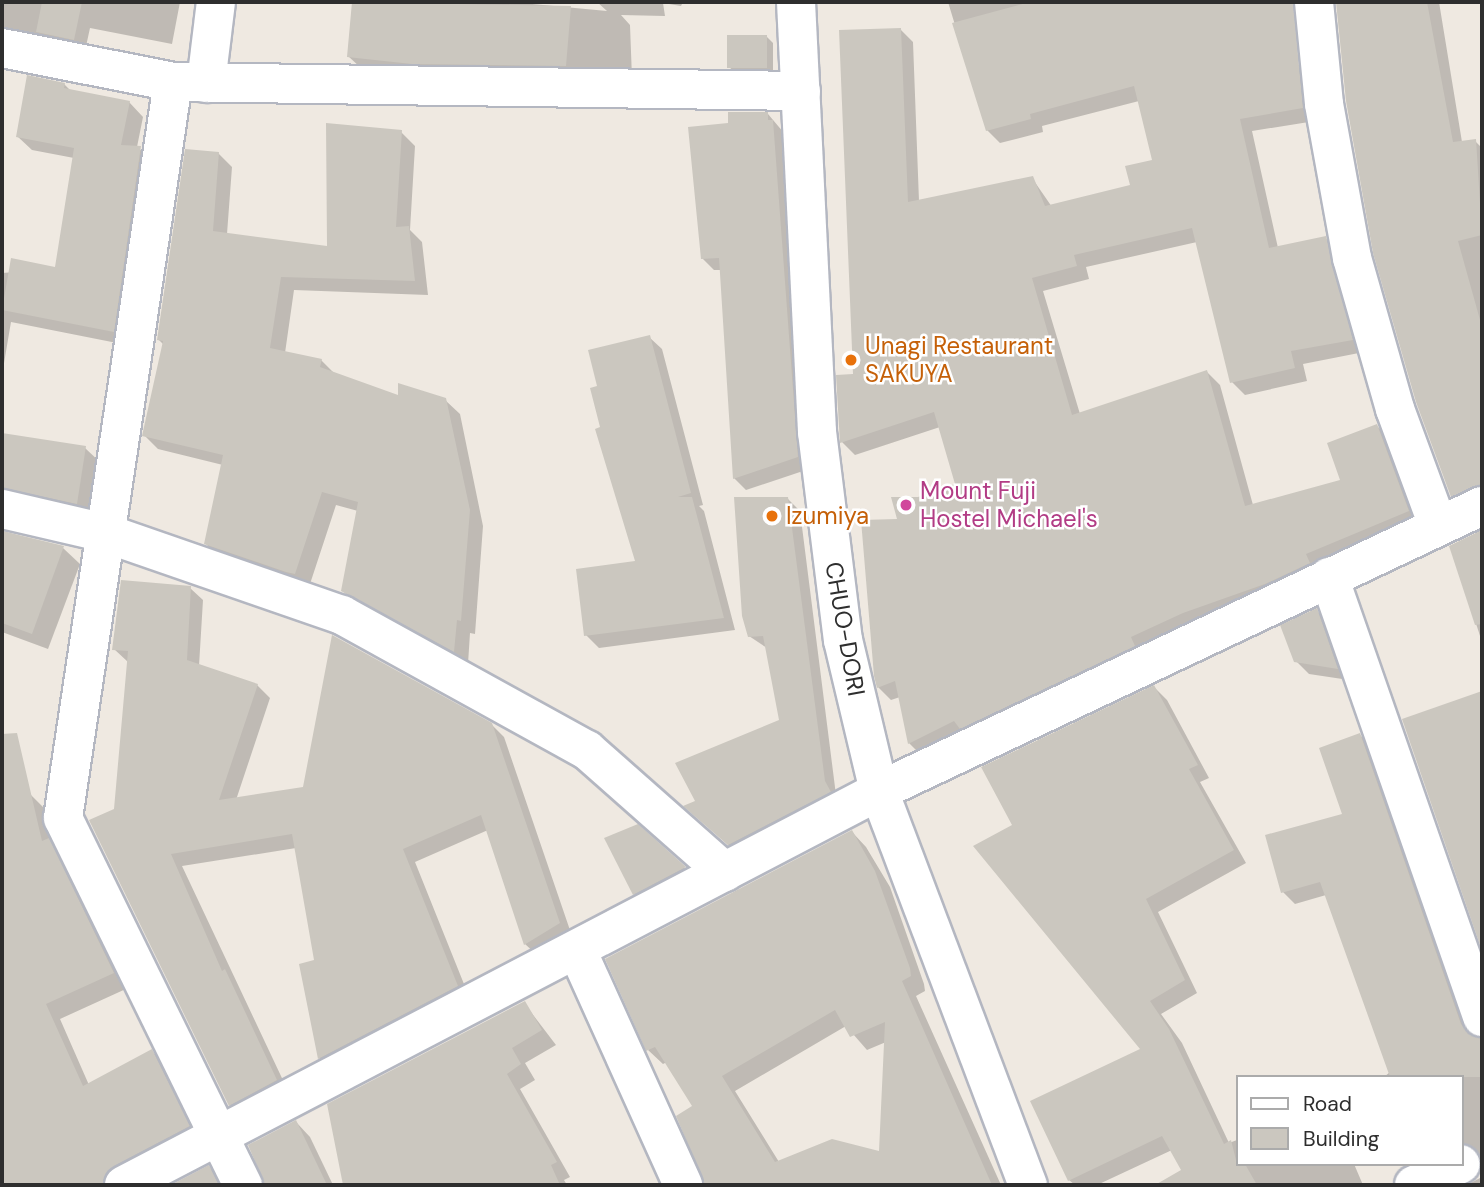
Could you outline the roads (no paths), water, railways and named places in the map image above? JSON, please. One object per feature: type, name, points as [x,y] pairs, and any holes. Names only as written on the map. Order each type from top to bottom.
[{"type":"street","points":[[216,2],[189,83],[105,533],[62,818],[243,1185]]},
{"type":"street","name":"CHUO-DORI","points":[[796,2],[817,432],[843,640],[879,791],[1028,1185]]},
{"type":"street","points":[[1314,2],[1324,104],[1352,258],[1395,410],[1438,526]]},
{"type":"street","points":[[2,48],[189,83],[801,91]]},
{"type":"street","points":[[124,1185],[219,1138],[879,791],[1482,506]]},
{"type":"street","points":[[2,509],[105,533],[342,615],[587,750],[725,872]]},
{"type":"street","points":[[1329,577],[1482,1017]]},
{"type":"street","points":[[577,950],[683,1185]]},
{"type":"street","points":[[1463,1163],[1482,1155]]},
{"type":"street","points":[[1414,1185],[1457,1166]]},
{"type":"place","name":"Unagi Restaurant SAKUYA","points":[[851,360]]},
{"type":"place","name":"Mount Fuji Hostel Michael's","points":[[906,505]]},
{"type":"place","name":"Izumiya","points":[[772,516]]}]
